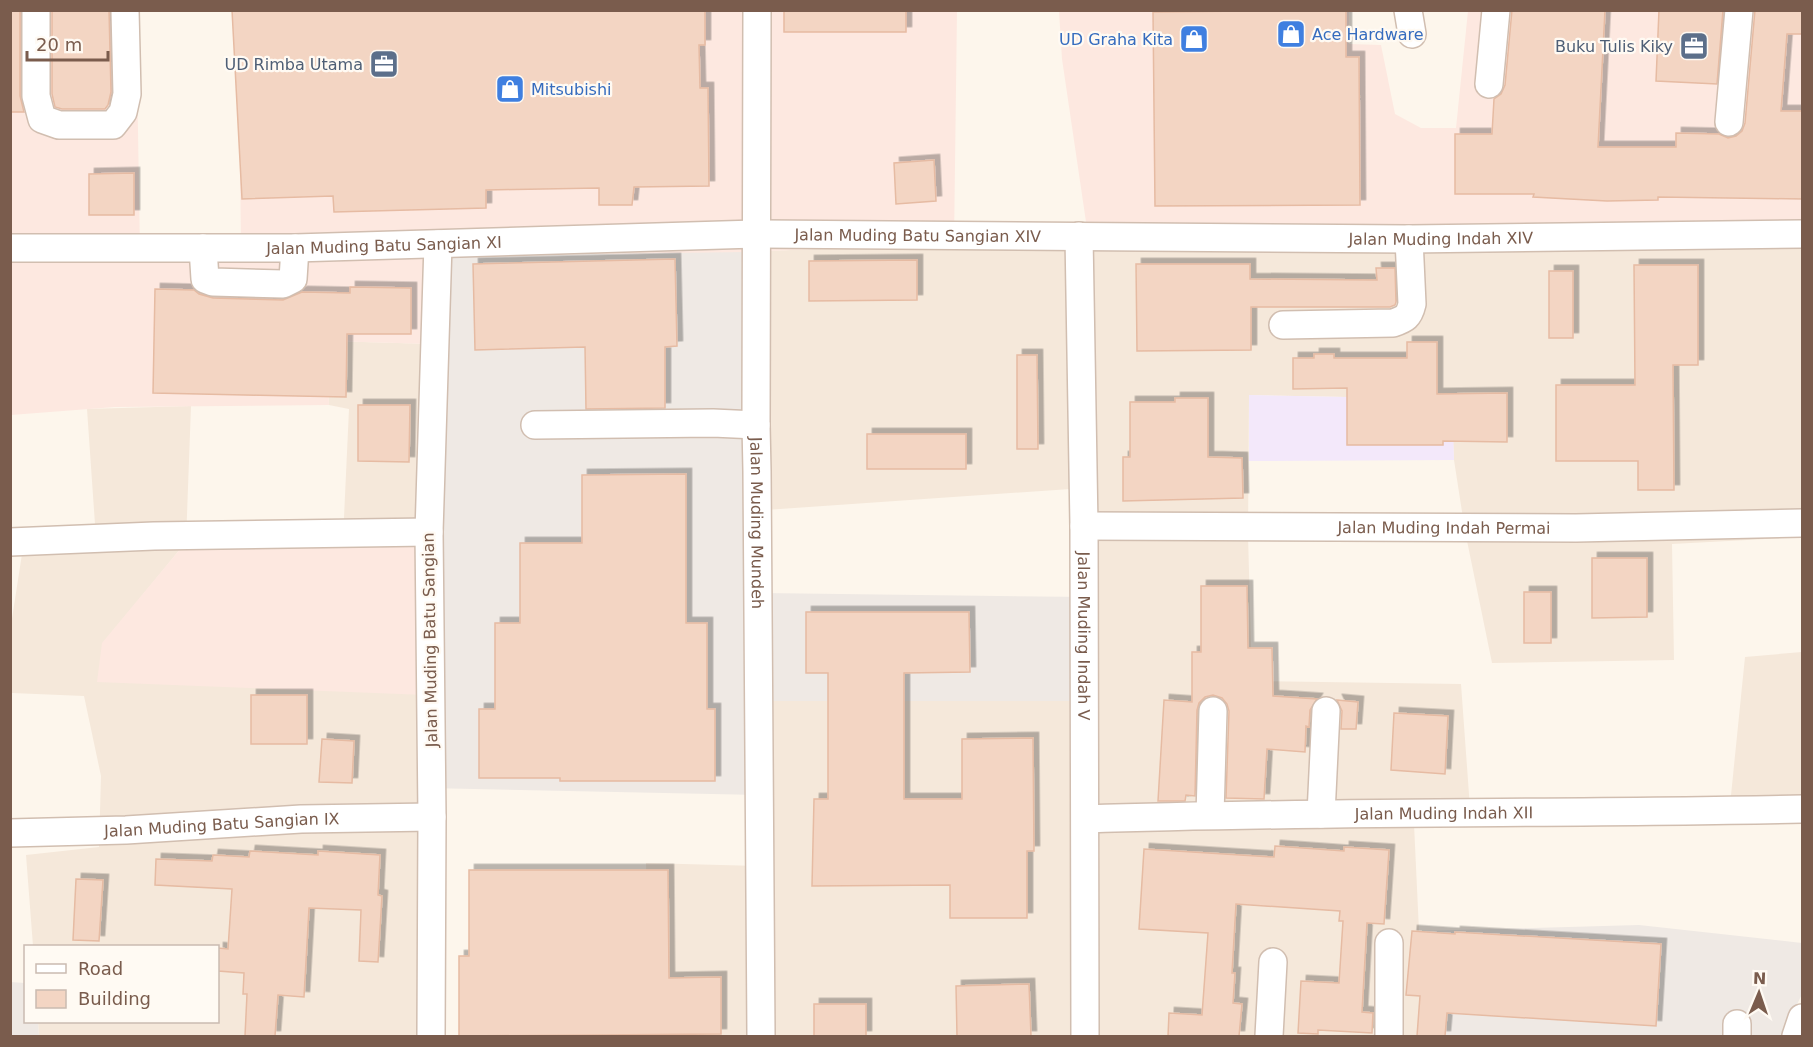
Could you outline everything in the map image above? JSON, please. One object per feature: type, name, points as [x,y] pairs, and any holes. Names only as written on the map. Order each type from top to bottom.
[{"type":"street","points":[[36,10],[36,96],[42,119],[58,125],[113,125],[123,112],[126,94],[125,10]]},
{"type":"street","name":"Jalan Muding Mundeh","points":[[757,10],[755,234],[760,1036]]},
{"type":"street","points":[[1489,84],[1496,10]]},
{"type":"street","points":[[1730,122],[1738,10]]},
{"type":"street","name":"Jalan Muding Batu Sangian XIV","points":[[755,234],[1079,236]]},
{"type":"street","name":"Jalan Muding Batu Sangian XI","points":[[10,248],[295,248],[755,234]]},
{"type":"street","name":"Jalan Muding Indah XIV","points":[[1079,236],[1409,239],[1803,234]]},
{"type":"street","name":"Jalan Muding Indah V","points":[[1079,236],[1084,526],[1085,1036]]},
{"type":"street","points":[[1283,325],[1393,323],[1406,319],[1412,304],[1409,239]]},
{"type":"street","name":"Jalan Muding Batu Sangian","points":[[431,1036],[432,817],[429,532],[438,244]]},
{"type":"street","points":[[203,248],[205,279],[213,282],[283,285],[293,279],[295,248]]},
{"type":"street","points":[[535,425],[713,423],[756,425]]},
{"type":"street","name":"Jalan Muding Indah Permai","points":[[1084,526],[1576,528],[1803,524]]},
{"type":"street","points":[[10,542],[165,536],[429,532]]},
{"type":"street","points":[[1210,815],[1213,711]]},
{"type":"street","points":[[1322,814],[1326,711]]},
{"type":"street","name":"Jalan Muding Indah XII","points":[[1086,819],[1210,815],[1602,813],[1803,809]]},
{"type":"street","name":"Jalan Muding Batu Sangian IX","points":[[10,833],[126,830],[301,819],[432,817]]},
{"type":"street","points":[[1389,943],[1389,1036]]},
{"type":"street","points":[[1269,1036],[1273,962]]},
{"type":"street","points":[[1796,1036],[1803,1018]]},
{"type":"shaded area","points":[[11,11],[136,11],[140,251],[241,244],[238,11],[957,11],[954,243],[747,252],[432,344],[327,341],[329,405],[115,407],[11,415]]},
{"type":"shaded area","points":[[1059,11],[1349,11],[1349,44],[1381,45],[1395,114],[1421,128],[1456,128],[1468,11],[1802,11],[1802,228],[1090,249],[1062,59]]},
{"type":"shaded area","points":[[1802,228],[1802,537],[1672,544],[1674,660],[1492,663],[1465,531],[1454,460],[1451,399],[1249,395],[1248,535],[1252,681],[1461,684],[1470,808],[1414,824],[1419,931],[1419,1036],[612,1036],[612,965],[648,964],[646,863],[758,866],[752,701],[1083,701],[1085,488],[751,511],[747,252],[954,243]]},
{"type":"shaded area","points":[[747,252],[753,593],[1087,597],[1084,701],[752,701],[760,795],[427,788],[431,256]]},
{"type":"shaded area","points":[[327,341],[432,344],[418,533],[343,539],[349,409],[329,405]]},
{"type":"shaded area","points":[[1249,395],[1452,399],[1454,460],[1249,461]]},
{"type":"shaded area","points":[[191,406],[186,542],[103,643],[426,695],[420,1036],[39,1036],[38,1023],[219,1023],[219,945],[33,945],[26,855],[99,847],[101,776],[84,696],[12,693],[11,625],[22,554],[97,553],[87,409]]},
{"type":"shaded area","points":[[418,533],[426,695],[97,682],[102,643],[186,542]]},
{"type":"shaded area","points":[[1802,652],[1802,822],[1729,815],[1745,657]]},
{"type":"shaded area","points":[[1639,925],[1802,943],[1802,994],[1782,1036],[1419,1036],[1419,931]]},
{"type":"shaded area","points":[[10,982],[24,983],[24,1023],[38,1023],[39,1036],[11,1036]]},
{"type":"building","points":[[10,10],[20,10],[20,96],[24,112],[10,112]]},
{"type":"building","points":[[52,10],[109,10],[111,92],[105,109],[55,107],[52,94]]},
{"type":"building","points":[[232,10],[705,10],[705,45],[699,45],[700,88],[708,88],[709,186],[634,187],[632,205],[599,205],[599,188],[486,190],[486,208],[334,212],[333,196],[242,199]]},
{"type":"building","points":[[784,10],[906,10],[906,32],[784,32]]},
{"type":"building","points":[[1346,10],[1346,57],[1359,57],[1360,205],[1155,206],[1153,12]]},
{"type":"building","points":[[1512,10],[1605,10],[1598,147],[1676,147],[1676,133],[1719,134],[1728,138],[1742,131],[1745,123],[1755,10],[1803,10],[1803,34],[1787,34],[1781,111],[1803,111],[1803,199],[1658,197],[1658,200],[1607,201],[1533,197],[1534,194],[1455,194],[1455,134],[1492,134],[1494,99],[1501,94],[1505,85]]},
{"type":"building","name":"Buku Tulis Kiky","points":[[1659,10],[1723,10],[1717,84],[1656,81]]},
{"type":"building","points":[[934,160],[936,201],[896,204],[894,163]]},
{"type":"building","points":[[134,173],[134,215],[89,215],[89,174]]},
{"type":"building","points":[[675,259],[677,346],[665,347],[665,408],[586,409],[585,347],[475,350],[473,264]]},
{"type":"building","points":[[917,260],[917,300],[809,301],[809,261]]},
{"type":"building","points":[[1136,264],[1250,264],[1250,279],[1377,280],[1376,268],[1395,268],[1396,302],[1390,307],[1251,307],[1251,350],[1137,351]]},
{"type":"building","points":[[1634,265],[1698,265],[1698,365],[1673,365],[1674,490],[1638,490],[1638,461],[1556,461],[1556,385],[1635,385]]},
{"type":"building","points":[[1549,271],[1573,271],[1573,338],[1549,338]]},
{"type":"building","points":[[350,287],[411,288],[411,334],[347,334],[346,397],[153,393],[155,289],[194,290],[213,298],[283,300],[302,292],[350,293]]},
{"type":"building","points":[[1407,342],[1437,342],[1437,394],[1507,393],[1507,442],[1443,441],[1443,445],[1347,445],[1347,388],[1293,389],[1293,358],[1314,358],[1314,354],[1334,354],[1334,358],[1407,358]]},
{"type":"building","points":[[1017,355],[1037,355],[1038,449],[1017,449]]},
{"type":"building","points":[[1175,398],[1208,398],[1208,457],[1242,458],[1243,498],[1123,501],[1123,457],[1130,457],[1130,402],[1175,402]]},
{"type":"building","points":[[358,405],[410,405],[409,462],[358,461]]},
{"type":"building","points":[[867,434],[966,434],[966,469],[867,469]]},
{"type":"building","points":[[686,474],[686,623],[707,623],[707,709],[715,709],[715,781],[560,781],[560,778],[479,778],[479,709],[495,709],[495,623],[520,623],[520,543],[582,543],[582,475]]},
{"type":"building","points":[[1592,558],[1647,558],[1647,617],[1592,618]]},
{"type":"building","points":[[1201,586],[1247,586],[1248,648],[1272,648],[1273,696],[1317,699],[1310,710],[1309,727],[1306,726],[1305,752],[1267,749],[1264,799],[1226,798],[1229,711],[1222,698],[1213,695],[1205,697],[1199,703],[1197,710],[1195,796],[1186,795],[1185,801],[1158,801],[1164,700],[1192,702],[1192,652],[1201,652]]},
{"type":"building","points":[[1524,592],[1551,592],[1551,643],[1524,643]]},
{"type":"building","points":[[806,612],[969,612],[970,672],[904,673],[904,799],[962,799],[962,739],[1033,738],[1034,851],[1027,851],[1027,918],[950,918],[950,885],[812,886],[814,799],[828,799],[828,673],[806,673]]},
{"type":"building","points":[[251,695],[307,695],[307,744],[251,744]]},
{"type":"building","points":[[1337,700],[1358,702],[1356,729],[1341,729],[1342,711]]},
{"type":"building","points":[[1394,713],[1448,716],[1445,774],[1391,770]]},
{"type":"building","points":[[322,739],[354,741],[352,783],[319,782]]},
{"type":"building","points":[[1275,846],[1344,851],[1344,847],[1389,850],[1384,924],[1367,923],[1362,1012],[1373,1013],[1372,1033],[1318,1030],[1318,1034],[1298,1033],[1301,981],[1339,983],[1343,921],[1339,921],[1340,911],[1236,904],[1232,973],[1235,973],[1233,1003],[1242,1004],[1239,1036],[1168,1036],[1169,1013],[1202,1015],[1208,933],[1139,929],[1144,849],[1274,857]]},
{"type":"building","points":[[250,851],[318,855],[318,851],[380,855],[378,895],[382,896],[378,962],[359,961],[361,910],[309,908],[304,997],[278,995],[275,1036],[245,1036],[247,994],[243,994],[244,973],[219,971],[219,948],[228,949],[232,889],[155,885],[156,859],[212,861],[213,855],[249,857]]},
{"type":"building","points":[[469,870],[668,870],[669,978],[721,977],[721,1034],[459,1036],[459,956],[469,956]]},
{"type":"building","points":[[76,879],[103,880],[99,941],[73,940]]},
{"type":"building","points":[[1412,931],[1661,944],[1656,1026],[1447,1013],[1445,1036],[1417,1036],[1420,996],[1406,995]]},
{"type":"building","points":[[1029,984],[1031,1036],[957,1036],[956,986]]},
{"type":"building","points":[[814,1004],[866,1004],[866,1036],[814,1036]]},
{"type":"place","name":"Ace Hardware","points":[[1291,34]]},
{"type":"place","name":"UD Graha Kita","points":[[1194,39]]},
{"type":"place","name":"Buku Tulis Kiky","points":[[1694,46]]},
{"type":"place","name":"UD Rimba Utama","points":[[384,64]]},
{"type":"place","name":"Mitsubishi","points":[[510,89]]}]
